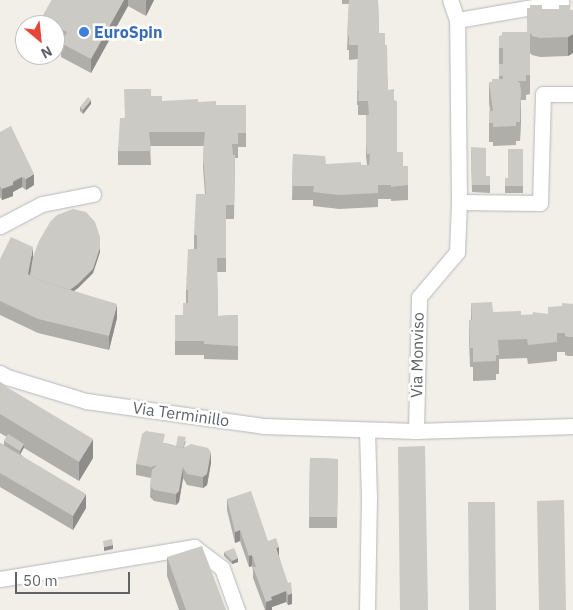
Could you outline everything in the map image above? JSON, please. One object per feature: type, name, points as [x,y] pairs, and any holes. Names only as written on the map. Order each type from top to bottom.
[{"type":"street","name":"Via Monviso","points":[[416,431],[419,296],[457,252],[459,202],[457,20],[450,0]]},
{"type":"street","points":[[457,20],[561,2]]},
{"type":"street","points":[[459,202],[540,204],[543,94],[573,94]]},
{"type":"street","points":[[0,226],[42,204],[93,194]]},
{"type":"street","name":"Via Terminillo","points":[[0,373],[7,377],[86,401],[263,426],[367,432],[573,426]]},
{"type":"street","points":[[367,432],[369,497],[367,610]]},
{"type":"street","points":[[0,579],[194,547],[222,568],[237,610]]},
{"type":"building","name":"EuroSpin","points":[[52,0],[124,0],[91,59],[65,45],[67,32],[65,31],[65,15],[43,15]]},
{"type":"building","points":[[349,0],[378,0],[379,33],[385,33],[385,45],[387,45],[388,90],[394,89],[394,100],[397,101],[397,152],[403,152],[403,166],[408,166],[408,185],[391,187],[391,185],[378,185],[378,193],[339,195],[313,192],[314,186],[292,186],[293,154],[325,156],[326,164],[361,162],[361,165],[369,165],[370,154],[367,154],[366,142],[366,115],[369,115],[368,101],[358,101],[358,45],[349,45],[349,36],[347,35]]},
{"type":"building","points":[[530,5],[542,5],[542,9],[559,9],[559,5],[570,5],[570,10],[573,10],[573,34],[568,37],[540,38],[532,36],[530,33],[530,75],[526,75],[526,81],[517,81],[520,83],[521,91],[520,122],[516,122],[516,126],[493,127],[493,123],[489,123],[489,111],[493,111],[489,82],[492,82],[492,79],[503,79],[503,76],[499,76],[499,64],[503,64],[503,48],[499,48],[499,36],[502,36],[502,32],[527,32],[527,8],[530,8]]},
{"type":"building","points":[[124,89],[151,89],[151,96],[162,96],[162,101],[198,99],[198,102],[216,101],[216,105],[246,105],[246,133],[238,133],[238,144],[232,144],[233,155],[235,155],[234,205],[226,205],[226,258],[217,258],[218,316],[238,315],[238,346],[204,344],[204,341],[175,341],[175,315],[183,315],[183,303],[188,303],[188,290],[186,290],[188,249],[197,249],[197,235],[194,235],[196,194],[206,194],[203,153],[205,132],[149,132],[151,151],[118,151],[120,118],[125,118]]},
{"type":"building","points":[[88,97],[91,100],[83,110],[80,107]]},
{"type":"building","points":[[11,126],[34,174],[26,179],[22,177],[13,181],[13,185],[2,189],[0,186],[0,132]]},
{"type":"building","points":[[471,147],[486,148],[486,176],[490,176],[490,185],[472,185]]},
{"type":"building","points":[[508,149],[523,149],[523,186],[505,186],[505,178],[508,178]]},
{"type":"building","points":[[73,209],[86,212],[95,222],[100,237],[100,248],[93,269],[70,290],[41,281],[30,275],[33,257],[39,241],[50,222],[57,215]]},
{"type":"building","points":[[11,237],[33,247],[28,274],[41,281],[117,304],[109,336],[38,319],[0,301],[0,259]]},
{"type":"building","points":[[492,302],[493,312],[521,311],[521,315],[533,315],[533,312],[548,314],[548,307],[562,306],[562,303],[573,304],[573,337],[565,336],[565,333],[557,333],[557,342],[528,345],[527,339],[498,340],[499,355],[496,355],[496,361],[473,362],[473,348],[470,348],[469,320],[472,320],[471,303]]},
{"type":"building","points":[[0,383],[93,439],[79,462],[0,414]]},
{"type":"building","points":[[146,431],[165,434],[163,443],[183,448],[191,444],[208,448],[211,452],[207,474],[203,477],[187,474],[183,467],[179,491],[176,494],[154,490],[150,486],[152,470],[157,465],[151,467],[136,464],[142,434]]},
{"type":"building","points":[[8,434],[24,444],[20,451],[4,441]]},
{"type":"building","points":[[178,436],[186,437],[183,448],[176,446]]},
{"type":"building","points":[[0,443],[86,494],[73,516],[0,473]]},
{"type":"building","points":[[425,446],[428,610],[400,610],[398,447]]},
{"type":"building","points":[[310,458],[338,459],[337,517],[309,517]]},
{"type":"building","points":[[251,491],[268,541],[276,538],[279,547],[276,548],[288,583],[291,582],[292,593],[288,595],[286,591],[271,597],[272,600],[266,602],[253,567],[256,567],[252,555],[249,556],[240,530],[235,532],[227,499]]},
{"type":"building","points":[[564,500],[566,610],[539,610],[537,501]]},
{"type":"building","points":[[468,502],[495,502],[496,610],[469,610]]},
{"type":"building","points":[[112,539],[113,545],[104,547],[103,541]]},
{"type":"building","points":[[202,546],[226,610],[186,610],[167,557]]},
{"type":"building","points":[[234,548],[238,558],[232,561],[224,552]]},
{"type":"place","name":"EuroSpin","points":[[84,32]]}]
